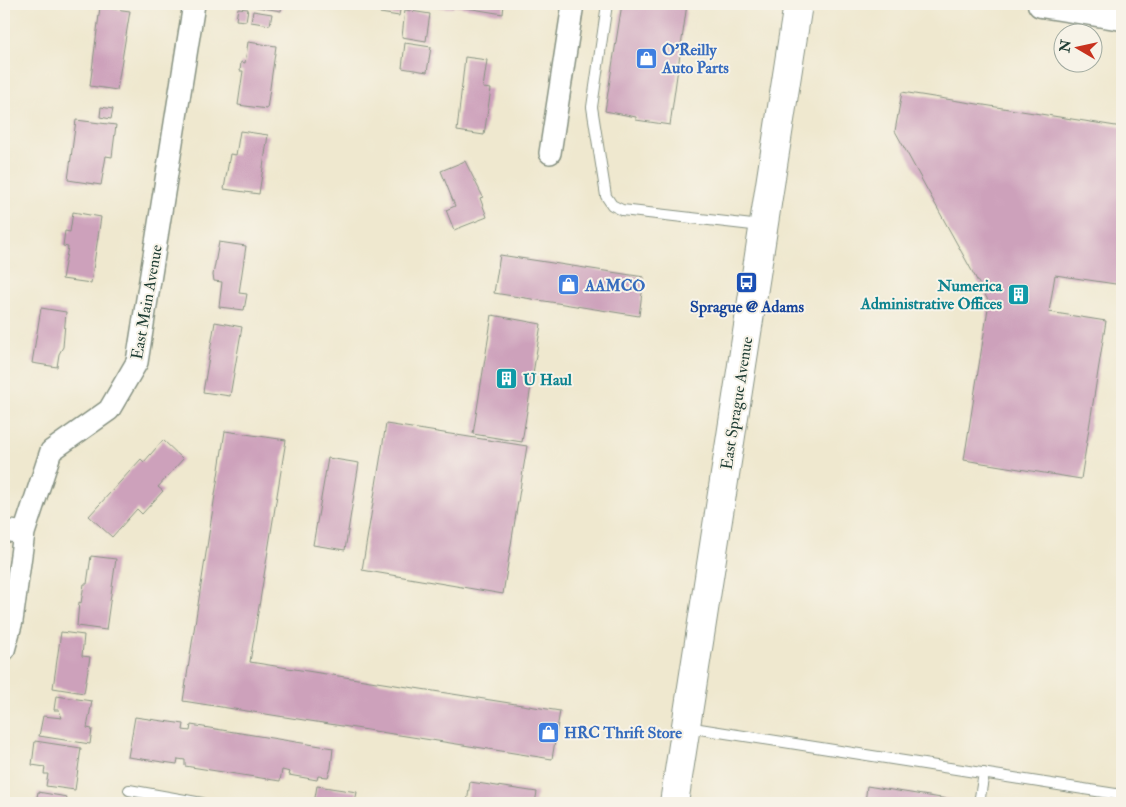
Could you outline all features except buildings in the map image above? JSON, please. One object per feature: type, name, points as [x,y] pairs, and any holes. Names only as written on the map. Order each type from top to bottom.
[{"type":"main road","name":"East Sprague Avenue","points":[[674,803],[798,4]]},
{"type":"street","name":"East Main Avenue","points":[[4,650],[12,621],[14,532],[51,451],[109,410],[137,362],[194,4]]},
{"type":"street","points":[[550,153],[573,4]]},
{"type":"street","points":[[1041,4],[1113,12]]},
{"type":"lane","points":[[607,4],[592,107],[606,196],[612,206],[622,210],[764,227]]},
{"type":"lane","points":[[686,727],[1122,795]]},
{"type":"lane","points":[[979,803],[984,773]]},
{"type":"lane","points":[[129,790],[202,803]]},
{"type":"place","name":"O'Reilly Auto Parts","points":[[646,58]]},
{"type":"place","name":"Sprague @ Adams","points":[[747,282]]},
{"type":"place","name":"AAMCO","points":[[569,285]]},
{"type":"place","name":"Numerica Administrative Offices","points":[[1018,294]]},
{"type":"place","name":"U Haul","points":[[507,379]]},
{"type":"place","name":"HRC Thrift Store","points":[[548,732]]}]
